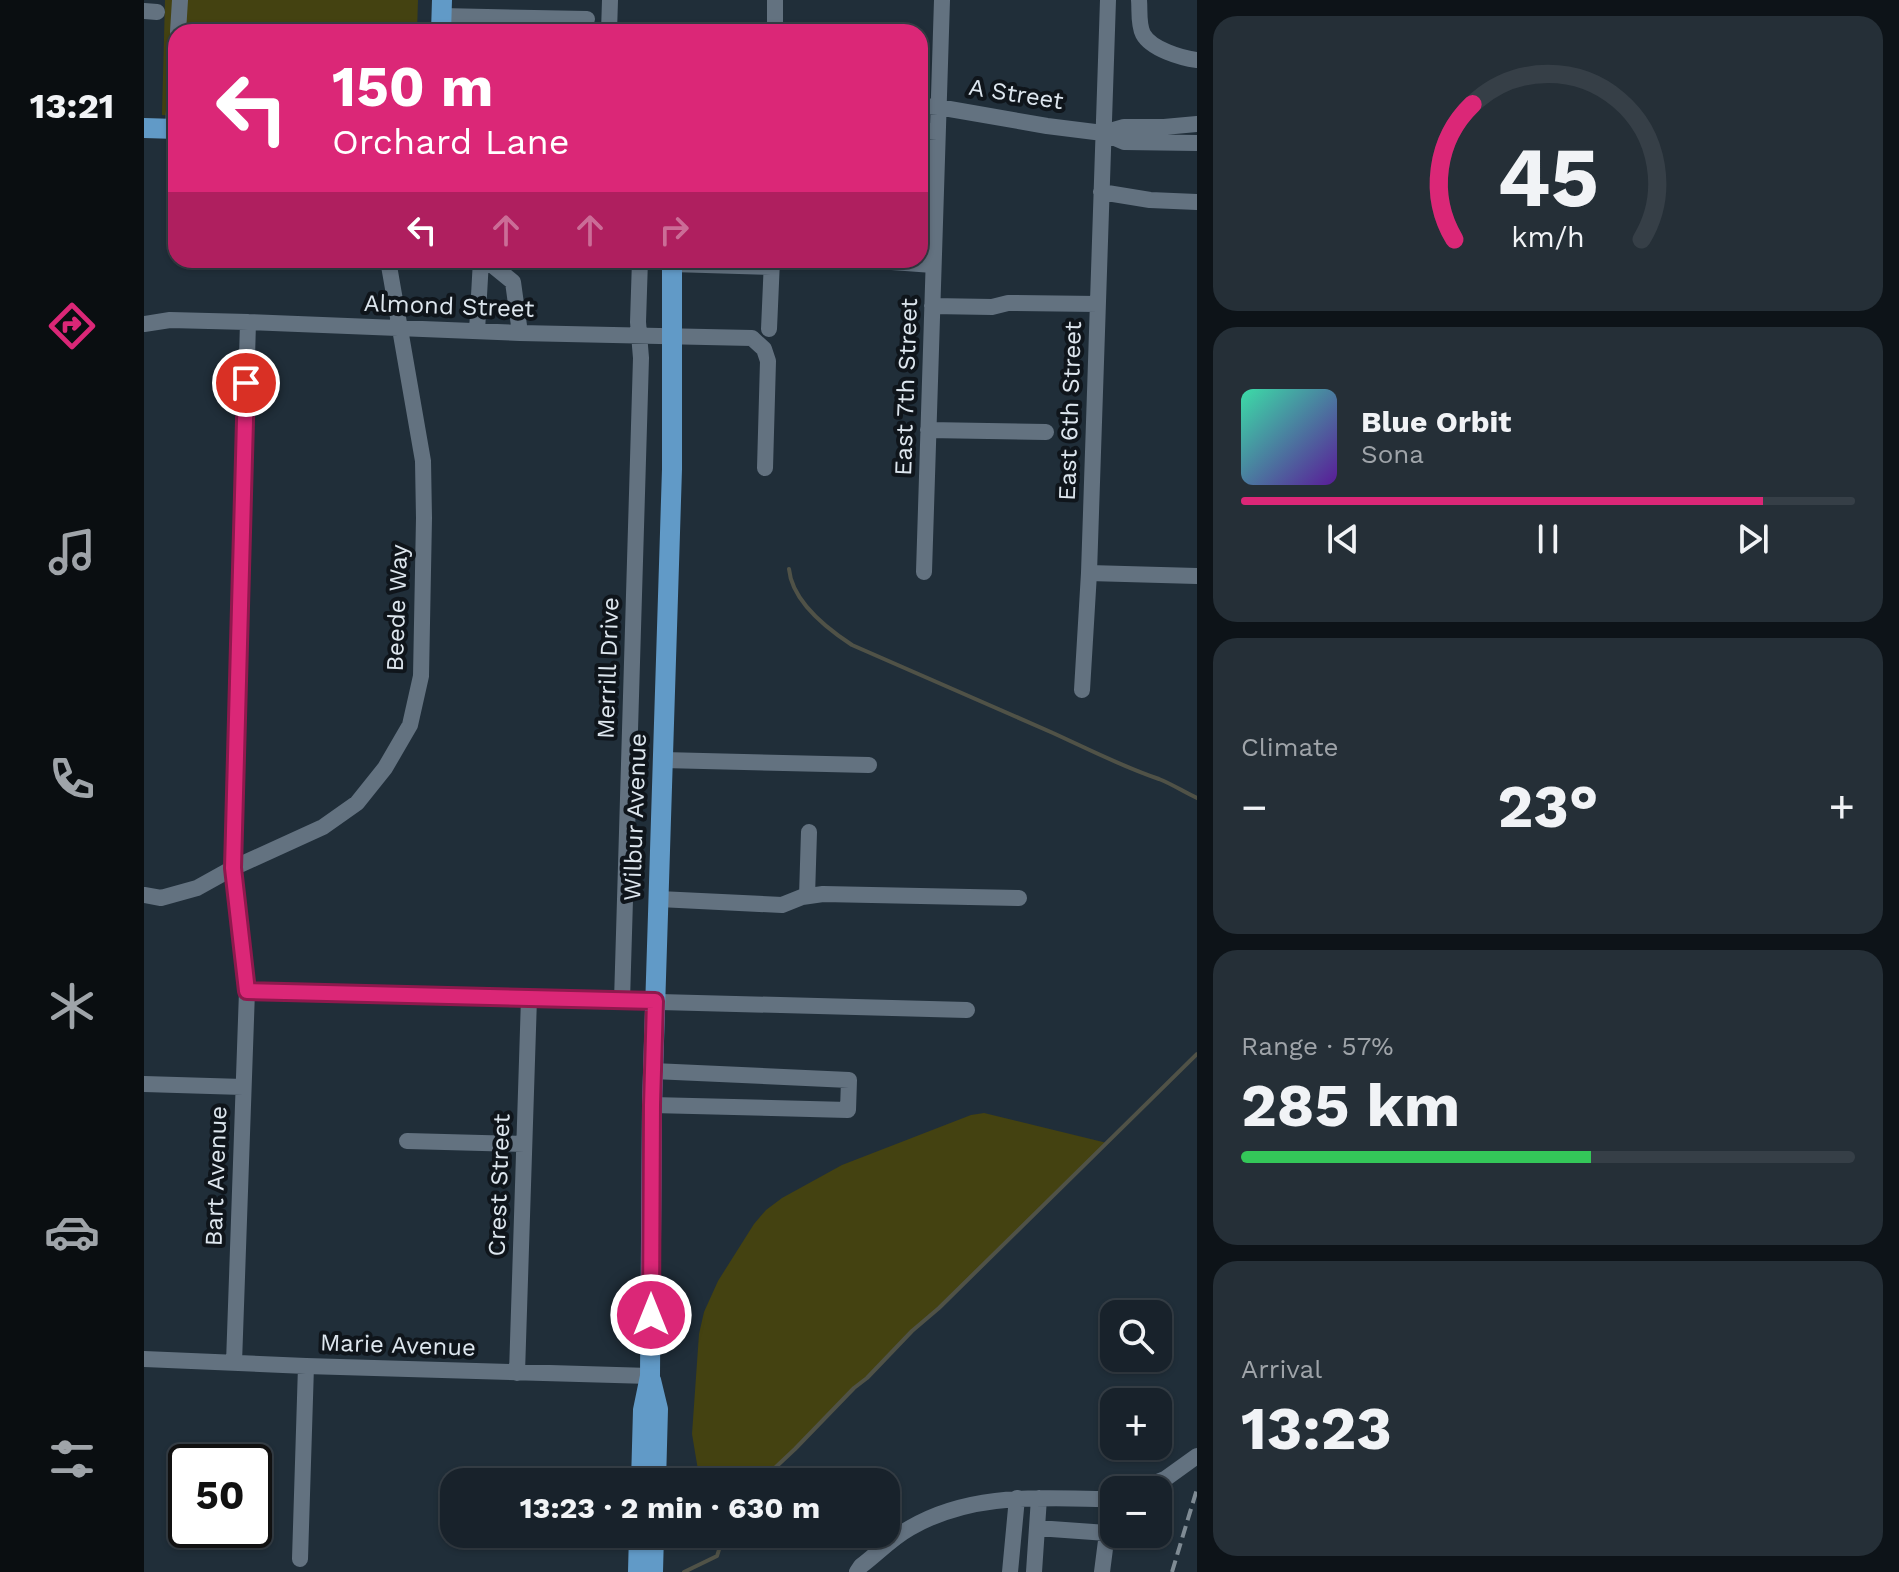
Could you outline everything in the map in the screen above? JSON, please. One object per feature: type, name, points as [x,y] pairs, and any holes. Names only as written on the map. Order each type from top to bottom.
[{"type":"main road","points":[[144,128],[168,129]]},
{"type":"main road","name":"Wilbur Avenue","points":[[641,1468],[643,1410],[650,1376],[652,1105],[672,469],[672,268]]},
{"type":"main road","name":"Wilbur Avenue","points":[[650,1376],[658,1409],[656,1468]]},
{"type":"main road","points":[[638,1572],[639,1548]]},
{"type":"main road","points":[[653,1572],[654,1548]]},
{"type":"street","points":[[178,24],[180,0]]},
{"type":"street","points":[[609,24],[610,0]]},
{"type":"street","points":[[775,0],[775,24]]},
{"type":"street","name":"East 7th Street","points":[[924,572],[933,265],[929,132],[938,107],[942,0]]},
{"type":"street","name":"East 6th Street","points":[[1082,690],[1089,573],[1108,0]]},
{"type":"street","points":[[1139,0],[1140,24],[1144,35],[1166,51],[1197,60]]},
{"type":"street","points":[[441,16],[478,24]]},
{"type":"street","points":[[518,24],[587,19]]},
{"type":"street","name":"A Street","points":[[928,106],[1103,133],[1124,142],[1197,143]]},
{"type":"street","name":"A Street","points":[[1103,133],[1124,127],[1197,124]]},
{"type":"street","points":[[1101,192],[1150,200],[1197,202]]},
{"type":"street","points":[[928,265],[933,265]]},
{"type":"street","name":"Beede Way","points":[[144,895],[161,898],[197,888],[323,827],[357,803],[385,768],[410,725],[421,676],[423,461],[390,268]]},
{"type":"street","points":[[477,331],[482,268]]},
{"type":"street","points":[[494,268],[513,282],[520,333]]},
{"type":"street","name":"Merrill Drive","points":[[622,1001],[641,373],[640,268]]},
{"type":"street","points":[[769,329],[772,268]]},
{"type":"street","points":[[932,306],[1098,304]]},
{"type":"street","name":"Almond Street","points":[[144,324],[170,320],[752,338],[764,349],[768,361],[765,468]]},
{"type":"street","name":"Bart Avenue","points":[[234,1363],[247,991],[233,868],[248,322]]},
{"type":"street","points":[[928,430],[1046,432]]},
{"type":"street","points":[[1089,573],[1197,576]]},
{"type":"street","points":[[663,760],[869,765]]},
{"type":"street","points":[[807,896],[809,832]]},
{"type":"street","points":[[659,899],[782,905],[823,894],[1019,898]]},
{"type":"street","points":[[247,991],[967,1010]]},
{"type":"street","name":"Crest Street","points":[[517,1373],[529,998]]},
{"type":"street","points":[[652,1105],[848,1110],[849,1080],[653,1071]]},
{"type":"street","points":[[144,1084],[243,1087]]},
{"type":"street","points":[[407,1141],[524,1144]]},
{"type":"street","name":"Marie Avenue","points":[[144,1359],[650,1376]]},
{"type":"street","points":[[300,1559],[306,1366]]},
{"type":"street","points":[[1169,1476],[1197,1456]]},
{"type":"street","points":[[857,1572],[908,1529],[933,1516],[966,1505],[1017,1498],[1100,1499]]},
{"type":"street","points":[[1010,1572],[1017,1498]]},
{"type":"street","points":[[1034,1572],[1039,1498]]},
{"type":"street","points":[[1037,1528],[1107,1533],[1102,1572]]},
{"type":"shaded area","points":[[165,0],[418,0],[417,24],[168,24],[168,115],[162,115]]},
{"type":"shaded area","points":[[984,1113],[1107,1143],[775,1468],[698,1468],[692,1434],[699,1334],[704,1312],[718,1281],[754,1224],[782,1198],[842,1165],[971,1115]]},
{"type":"waterway","points":[[789,569],[803,603],[821,622],[852,645],[1197,798]]},
{"type":"waterway","points":[[775,1468],[1197,1054]]},
{"type":"waterway","points":[[684,1572],[717,1556],[720,1548]]},
{"type":"railway","points":[[1172,1572],[1197,1489]]},
{"type":"route","points":[[246,383],[233,868],[247,991],[655,1001],[651,1315]]}]
